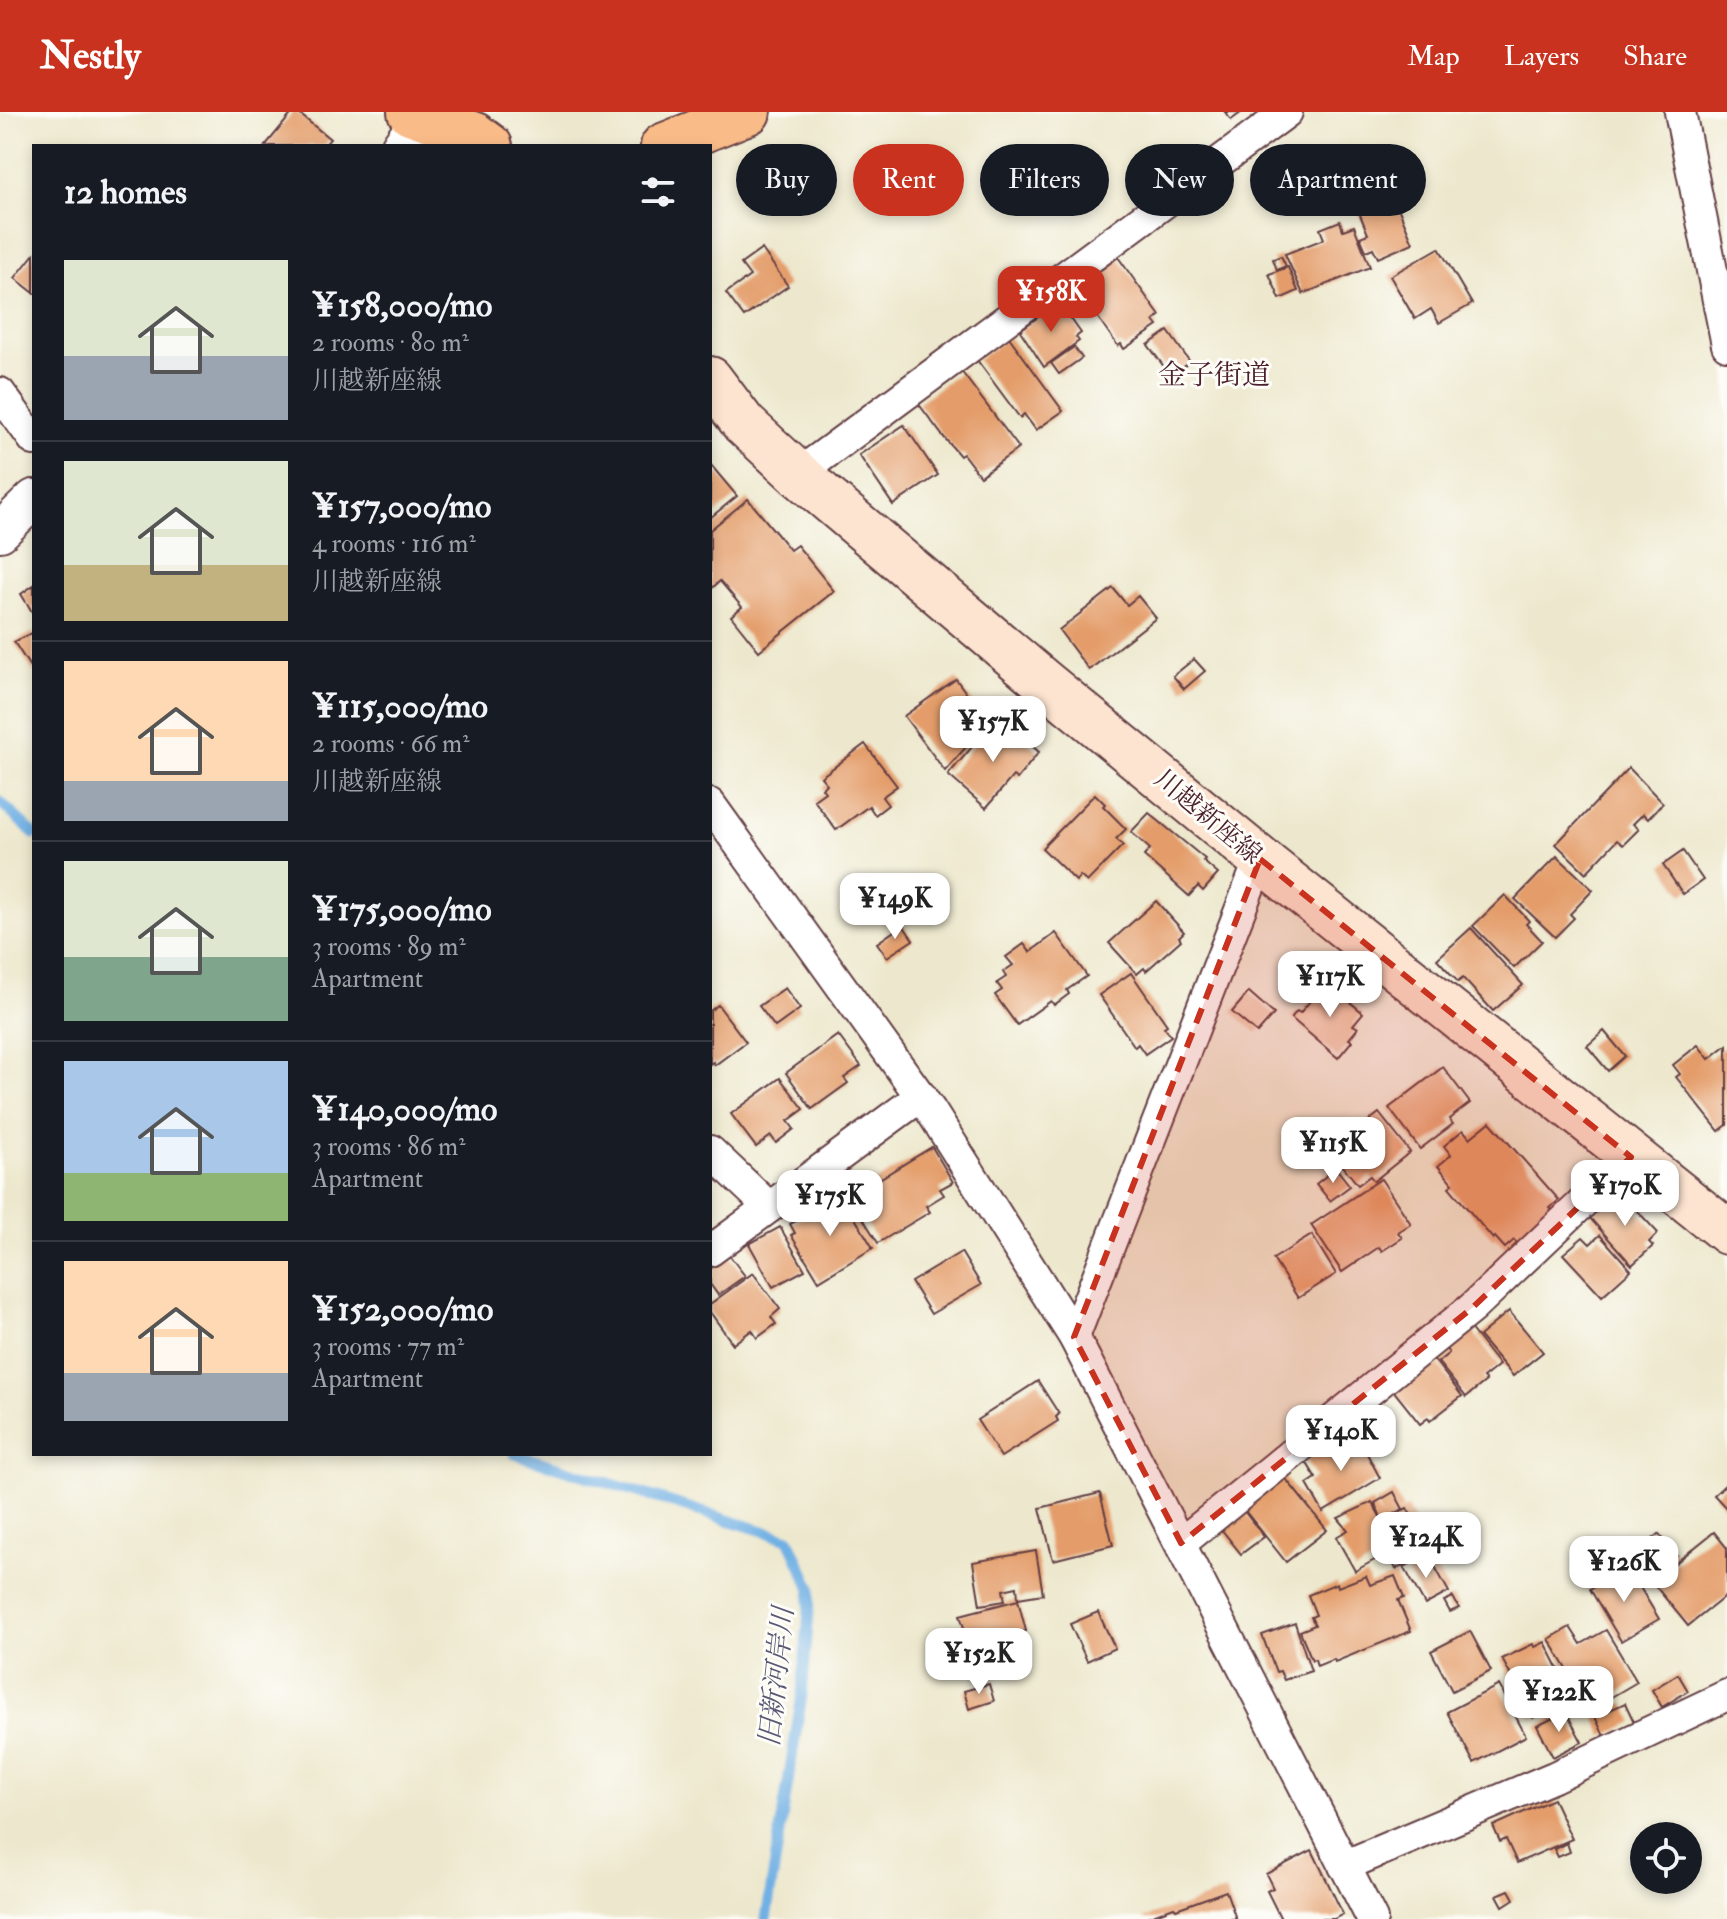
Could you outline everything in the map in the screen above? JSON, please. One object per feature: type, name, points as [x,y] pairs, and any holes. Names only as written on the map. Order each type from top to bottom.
[{"type":"main road","points":[[668,144],[748,112]]},
{"type":"main road","points":[[411,125],[482,131]]},
{"type":"main road","name":"川越新座線","points":[[712,382],[744,424],[798,474],[1260,859],[1727,1232]]},
{"type":"street","points":[[798,474],[1287,112]]},
{"type":"street","points":[[1680,112],[1727,345]]},
{"type":"street","points":[[0,393],[32,437]]},
{"type":"street","points":[[0,532],[32,501]]},
{"type":"street","points":[[712,807],[921,1096],[1074,1337],[1372,1919]]},
{"type":"street","points":[[1074,1337],[1260,859]]},
{"type":"street","points":[[712,1250],[921,1096]]},
{"type":"street","points":[[712,1153],[769,1207]]},
{"type":"street","points":[[1181,1543],[1472,1308],[1631,1157]]},
{"type":"street","points":[[1344,1866],[1554,1777],[1727,1695]]},
{"type":"highlighted area","points":[[1260,859],[1631,1157],[1472,1308],[1181,1543],[1074,1337]]},
{"type":"building","points":[[293,112],[330,139],[326,144],[267,144]]},
{"type":"building","points":[[1225,112],[1242,112],[1231,120]]},
{"type":"building","points":[[1361,216],[1402,216],[1413,243],[1378,258],[1373,248],[1366,251],[1360,237],[1368,234]]},
{"type":"building","points":[[1340,221],[1343,230],[1354,226],[1370,267],[1303,294],[1285,254],[1324,239],[1320,229]]},
{"type":"building","points":[[1439,248],[1472,304],[1439,323],[1431,309],[1415,319],[1390,276]]},
{"type":"building","points":[[762,249],[788,286],[744,317],[726,293],[750,276],[741,264]]},
{"type":"building","points":[[1281,256],[1286,266],[1277,270],[1273,259]]},
{"type":"building","points":[[32,257],[32,291],[15,278]]},
{"type":"building","points":[[1118,257],[1160,316],[1154,321],[1158,326],[1124,349],[1121,344],[1118,346],[1094,312],[1098,309],[1090,297],[1093,295],[1081,278],[1100,265],[1102,269]]},
{"type":"building","points":[[1288,267],[1298,291],[1280,299],[1269,274]]},
{"type":"building","points":[[1059,302],[1081,333],[1076,337],[1079,341],[1044,367],[1021,332]]},
{"type":"building","points":[[1168,331],[1190,362],[1171,376],[1148,345]]},
{"type":"building","points":[[1009,337],[1063,411],[1036,430],[1024,414],[1020,418],[977,360]]},
{"type":"building","points":[[1074,347],[1082,358],[1059,374],[1051,363]]},
{"type":"building","points":[[961,371],[1019,448],[980,476],[963,454],[960,456],[942,435],[918,403]]},
{"type":"building","points":[[904,425],[938,475],[893,505],[859,455]]},
{"type":"building","points":[[712,466],[737,496],[712,516]]},
{"type":"building","points":[[748,499],[790,550],[797,545],[834,591],[759,651],[731,616],[742,607],[720,581],[712,588],[712,528]]},
{"type":"building","points":[[32,586],[32,612],[21,594]]},
{"type":"building","points":[[1113,588],[1127,605],[1138,596],[1156,618],[1089,670],[1059,630]]},
{"type":"building","points":[[32,633],[32,670],[14,642]]},
{"type":"building","points":[[1194,659],[1205,671],[1184,689],[1173,676]]},
{"type":"building","points":[[956,679],[977,708],[952,725],[967,746],[945,771],[904,716]]},
{"type":"building","points":[[1008,702],[1033,725],[1023,736],[998,713]]},
{"type":"building","points":[[1001,720],[1039,752],[1017,779],[1013,776],[986,808],[948,775],[978,740],[981,743]]},
{"type":"building","points":[[865,744],[897,786],[882,797],[888,805],[875,815],[869,806],[836,830],[814,800],[825,792],[822,788],[827,784],[821,777]]},
{"type":"building","points":[[1629,768],[1663,803],[1648,819],[1643,814],[1633,824],[1639,829],[1623,845],[1617,840],[1586,873],[1556,844]]},
{"type":"building","points":[[1095,794],[1126,829],[1116,839],[1123,845],[1087,882],[1080,876],[1076,881],[1042,848]]},
{"type":"building","points":[[1149,813],[1205,859],[1203,861],[1218,874],[1203,891],[1198,886],[1189,896],[1144,856],[1150,849],[1131,832]]},
{"type":"building","points":[[1683,851],[1703,880],[1683,894],[1663,865]]},
{"type":"building","points":[[1557,856],[1593,890],[1570,914],[1574,918],[1555,937],[1515,899]]},
{"type":"building","points":[[1505,895],[1529,921],[1526,924],[1542,941],[1514,968],[1473,926]]},
{"type":"building","points":[[1156,901],[1184,932],[1179,937],[1181,940],[1146,971],[1144,968],[1137,974],[1109,943]]},
{"type":"building","points":[[903,925],[913,940],[887,957],[877,943]]},
{"type":"building","points":[[1471,928],[1523,985],[1493,1011],[1463,978],[1458,982],[1437,959]]},
{"type":"building","points":[[1056,933],[1087,976],[1067,990],[1069,994],[1054,1005],[1051,1001],[1017,1025],[995,995],[1002,990],[997,983],[1006,977],[1003,972],[1013,965],[1006,957],[1024,944],[1030,952]]},
{"type":"building","points":[[1131,973],[1167,1025],[1164,1027],[1171,1036],[1145,1054],[1138,1044],[1135,1047],[1099,995]]},
{"type":"building","points":[[1326,982],[1363,1013],[1353,1025],[1358,1028],[1349,1039],[1352,1041],[1338,1058],[1291,1018],[1297,1011],[1300,1013]]},
{"type":"building","points":[[785,988],[800,1009],[775,1027],[759,1006]]},
{"type":"building","points":[[1249,992],[1274,1014],[1257,1033],[1232,1012]]},
{"type":"building","points":[[718,1005],[746,1042],[715,1065],[712,1063],[712,1010]]},
{"type":"building","points":[[1604,1031],[1625,1056],[1608,1071],[1587,1046]]},
{"type":"building","points":[[838,1035],[861,1066],[844,1078],[848,1083],[812,1109],[786,1073]]},
{"type":"building","points":[[1698,1045],[1709,1059],[1727,1045],[1727,1125],[1719,1131],[1676,1077],[1680,1074],[1673,1065]]},
{"type":"building","points":[[1443,1067],[1470,1103],[1449,1119],[1453,1124],[1420,1149],[1389,1108]]},
{"type":"building","points":[[780,1078],[804,1109],[788,1121],[794,1129],[776,1143],[771,1136],[756,1147],[731,1114]]},
{"type":"building","points":[[1379,1113],[1410,1152],[1374,1181],[1370,1176],[1358,1185],[1331,1151]]},
{"type":"building","points":[[1490,1122],[1559,1200],[1550,1208],[1555,1214],[1518,1244],[1514,1240],[1505,1248],[1495,1237],[1493,1239],[1449,1187],[1453,1184],[1438,1166],[1451,1155],[1444,1146],[1463,1130],[1470,1138]]},
{"type":"building","points":[[932,1147],[953,1182],[940,1189],[944,1195],[926,1206],[930,1212],[878,1243],[850,1197]]},
{"type":"building","points":[[1336,1168],[1350,1186],[1330,1201],[1316,1184]]},
{"type":"building","points":[[1381,1179],[1411,1224],[1398,1232],[1402,1238],[1382,1251],[1379,1247],[1342,1272],[1311,1225]]},
{"type":"building","points":[[1615,1193],[1627,1206],[1630,1203],[1658,1233],[1649,1242],[1653,1246],[1632,1265],[1589,1217]]},
{"type":"building","points":[[842,1197],[873,1248],[819,1281],[791,1235],[795,1233],[790,1224]]},
{"type":"building","points":[[780,1227],[805,1270],[773,1287],[749,1244]]},
{"type":"building","points":[[1312,1235],[1336,1274],[1298,1298],[1273,1259]]},
{"type":"building","points":[[1600,1235],[1631,1270],[1602,1296],[1563,1254],[1583,1237],[1590,1244]]},
{"type":"building","points":[[961,1252],[981,1285],[931,1314],[911,1282]]},
{"type":"building","points":[[729,1255],[745,1276],[718,1295],[712,1287],[712,1268]]},
{"type":"building","points":[[753,1273],[780,1309],[771,1317],[776,1324],[757,1338],[752,1330],[733,1344],[712,1315],[712,1303]]},
{"type":"building","points":[[1509,1311],[1543,1352],[1513,1376],[1479,1336]]},
{"type":"building","points":[[1470,1328],[1499,1365],[1483,1378],[1486,1381],[1466,1397],[1438,1362],[1449,1353],[1445,1348]]},
{"type":"building","points":[[1431,1356],[1462,1396],[1430,1421],[1428,1418],[1420,1424],[1393,1390]]},
{"type":"building","points":[[1038,1381],[1059,1414],[1056,1417],[1058,1421],[1001,1457],[977,1420]]},
{"type":"building","points":[[1357,1435],[1380,1478],[1323,1512],[1307,1484],[1316,1478],[1305,1460],[1323,1450],[1326,1454]]},
{"type":"building","points":[[1282,1474],[1327,1530],[1286,1562],[1242,1507]]},
{"type":"building","points":[[1727,1483],[1727,1509],[1714,1495]]},
{"type":"building","points":[[1394,1492],[1403,1509],[1391,1516],[1407,1508],[1431,1550],[1396,1569],[1387,1553],[1355,1571],[1336,1537],[1348,1530],[1338,1518],[1372,1502],[1382,1520],[1375,1503]]},
{"type":"building","points":[[1100,1493],[1113,1545],[1053,1560],[1040,1508]]},
{"type":"building","points":[[1241,1507],[1264,1537],[1241,1554],[1218,1525]]},
{"type":"building","points":[[1714,1532],[1727,1548],[1727,1595],[1688,1626],[1652,1582]]},
{"type":"building","points":[[1659,1534],[1677,1555],[1651,1576],[1634,1555]]},
{"type":"building","points":[[1036,1551],[1043,1594],[1018,1598],[1017,1587],[1003,1590],[1005,1601],[980,1605],[973,1562]]},
{"type":"building","points":[[1428,1554],[1449,1592],[1425,1605],[1404,1567]]},
{"type":"building","points":[[1627,1566],[1659,1619],[1621,1641],[1590,1589]]},
{"type":"building","points":[[1366,1576],[1370,1585],[1395,1576],[1404,1598],[1398,1600],[1411,1631],[1335,1662],[1334,1659],[1317,1666],[1300,1631],[1315,1625],[1311,1617],[1316,1615],[1308,1595]]},
{"type":"building","points":[[1453,1597],[1459,1608],[1450,1612],[1444,1601]]},
{"type":"building","points":[[1018,1600],[1026,1631],[997,1639],[1000,1657],[968,1666],[967,1660],[963,1661],[955,1634],[965,1631],[960,1615]]},
{"type":"building","points":[[1098,1612],[1115,1648],[1087,1661],[1070,1624]]},
{"type":"building","points":[[1295,1623],[1311,1671],[1284,1680],[1280,1671],[1276,1672],[1262,1635]]},
{"type":"building","points":[[1570,1627],[1581,1644],[1606,1630],[1637,1682],[1591,1709],[1549,1639]]},
{"type":"building","points":[[1470,1631],[1491,1671],[1452,1691],[1431,1651]]},
{"type":"building","points":[[1545,1642],[1573,1697],[1533,1718],[1502,1659],[1533,1644],[1535,1647]]},
{"type":"building","points":[[1678,1674],[1688,1691],[1662,1707],[1652,1690]]},
{"type":"building","points":[[989,1684],[994,1701],[969,1709],[964,1691]]},
{"type":"building","points":[[1499,1685],[1526,1736],[1474,1763],[1447,1712]]},
{"type":"building","points":[[1625,1703],[1634,1722],[1604,1736],[1595,1717]]},
{"type":"building","points":[[1566,1712],[1582,1742],[1553,1757],[1537,1726]]},
{"type":"building","points":[[1553,1799],[1572,1839],[1517,1863],[1506,1839],[1500,1842],[1493,1826]]},
{"type":"building","points":[[1567,1843],[1570,1852],[1558,1857],[1554,1849]]},
{"type":"building","points":[[1312,1850],[1343,1914],[1334,1919],[1281,1919],[1267,1891],[1273,1888],[1266,1874]]},
{"type":"building","points":[[1509,1890],[1514,1899],[1503,1906],[1497,1895]]},
{"type":"building","points":[[1226,1891],[1236,1919],[1142,1919],[1174,1907],[1176,1909]]},
{"type":"waterway","name":"旧新河岸川","points":[[0,802],[32,832]]},
{"type":"waterway","name":"旧新河岸川","points":[[521,1456],[789,1539],[811,1588],[802,1695],[766,1919]]},
{"type":"district","name":"金子街道","points":[[1214,375]]}]
